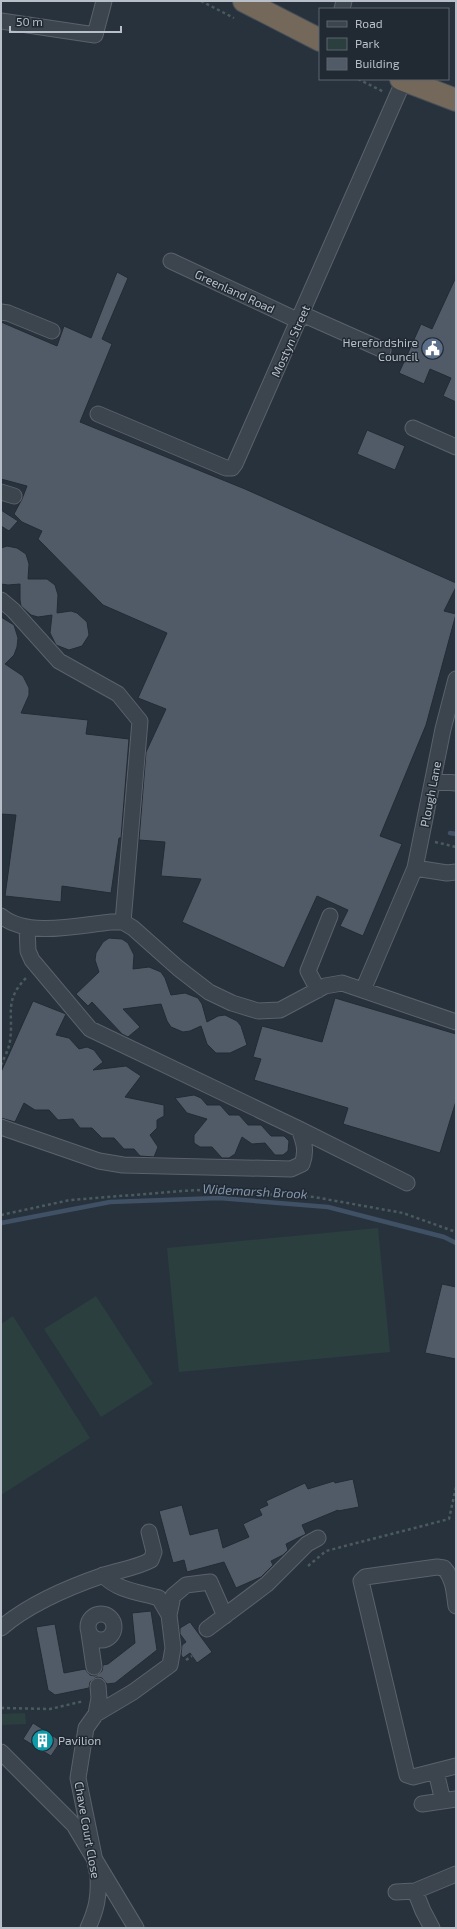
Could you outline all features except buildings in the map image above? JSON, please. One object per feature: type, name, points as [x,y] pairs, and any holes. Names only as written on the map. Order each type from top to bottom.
[{"type":"highway","points":[[244,1],[319,39]]},
{"type":"highway","points":[[400,86],[456,100]]},
{"type":"street","points":[[1,21],[95,35],[104,1]]},
{"type":"street","name":"Mostyn Street","points":[[98,414],[226,468],[232,468],[301,317],[400,86]]},
{"type":"street","name":"Greenland Road","points":[[171,261],[301,317],[383,350]]},
{"type":"street","points":[[1,312],[8,313],[52,331]]},
{"type":"street","points":[[413,428],[456,447]]},
{"type":"street","points":[[1,600],[59,661],[118,694],[140,721],[124,922]]},
{"type":"street","name":"Plough Lane","points":[[363,990],[415,868],[433,781],[450,729],[456,679]]},
{"type":"street","points":[[433,781],[456,783]]},
{"type":"street","points":[[415,868],[447,873],[456,872]]},
{"type":"street","points":[[1,916],[8,922],[37,929],[124,922],[134,928],[178,968],[203,987],[232,1003],[258,1011],[280,1010],[325,986],[342,983],[456,1022]]},
{"type":"street","points":[[318,990],[308,971],[330,916]]},
{"type":"street","points":[[28,927],[28,951],[32,960],[90,1029],[299,1129],[406,1183]]},
{"type":"street","points":[[1,1127],[100,1161],[123,1165],[291,1169],[302,1164],[306,1155],[304,1142],[299,1129]]},
{"type":"street","points":[[1,1628],[14,1618],[44,1601],[103,1576],[140,1566],[151,1560],[154,1552],[149,1532]]},
{"type":"street","points":[[207,1629],[266,1584],[307,1544],[318,1538]]},
{"type":"street","points":[[456,1606],[453,1586],[449,1574],[444,1568],[437,1567],[365,1577],[360,1581],[407,1775],[413,1777],[456,1766]]},
{"type":"street","name":"Chave Court Close","points":[[88,1928],[98,1906],[98,1876],[78,1778],[86,1728],[96,1714],[133,1692],[170,1665],[173,1648],[169,1615],[159,1598],[140,1592],[126,1590],[110,1583],[103,1576]]},
{"type":"street","points":[[169,1615],[173,1596],[186,1585],[210,1582],[225,1616]]},
{"type":"street","points":[[89,1632],[94,1667]]},
{"type":"street","points":[[96,1714],[99,1698],[98,1686]]},
{"type":"street","points":[[1,1752],[74,1825],[136,1928]]},
{"type":"street","points":[[422,1804],[449,1800],[436,1772]]},
{"type":"street","points":[[396,1892],[415,1890],[456,1874]]},
{"type":"street","points":[[415,1890],[423,1911],[432,1928]]},
{"type":"path","points":[[364,80],[400,86]]},
{"type":"path","points":[[421,838],[456,847]]},
{"type":"path","points":[[1,1065],[10,1043],[11,1001],[16,990],[38,968]]},
{"type":"path","points":[[1,1215],[70,1200],[196,1190],[314,1197],[403,1213],[456,1232]]},
{"type":"path","points":[[302,1570],[326,1551],[449,1519],[456,1487]]},
{"type":"green space","points":[[378,1228],[390,1352],[179,1372],[167,1248]]},
{"type":"green space","points":[[96,1296],[153,1384],[101,1417],[44,1329]]},
{"type":"green space","points":[[13,1316],[90,1438],[1,1495],[1,1324]]},
{"type":"green space","points":[[25,1713],[26,1724],[1,1725],[1,1714]]},
{"type":"waterway","points":[[450,833],[456,834]]},
{"type":"waterway","name":"Widemarsh Brook","points":[[1,1223],[110,1202],[219,1198],[328,1207],[444,1237],[456,1243]]},
{"type":"place","name":"Herefordshire Council","points":[[433,349]]},
{"type":"place","name":"Pavilion","points":[[42,1740]]}]
